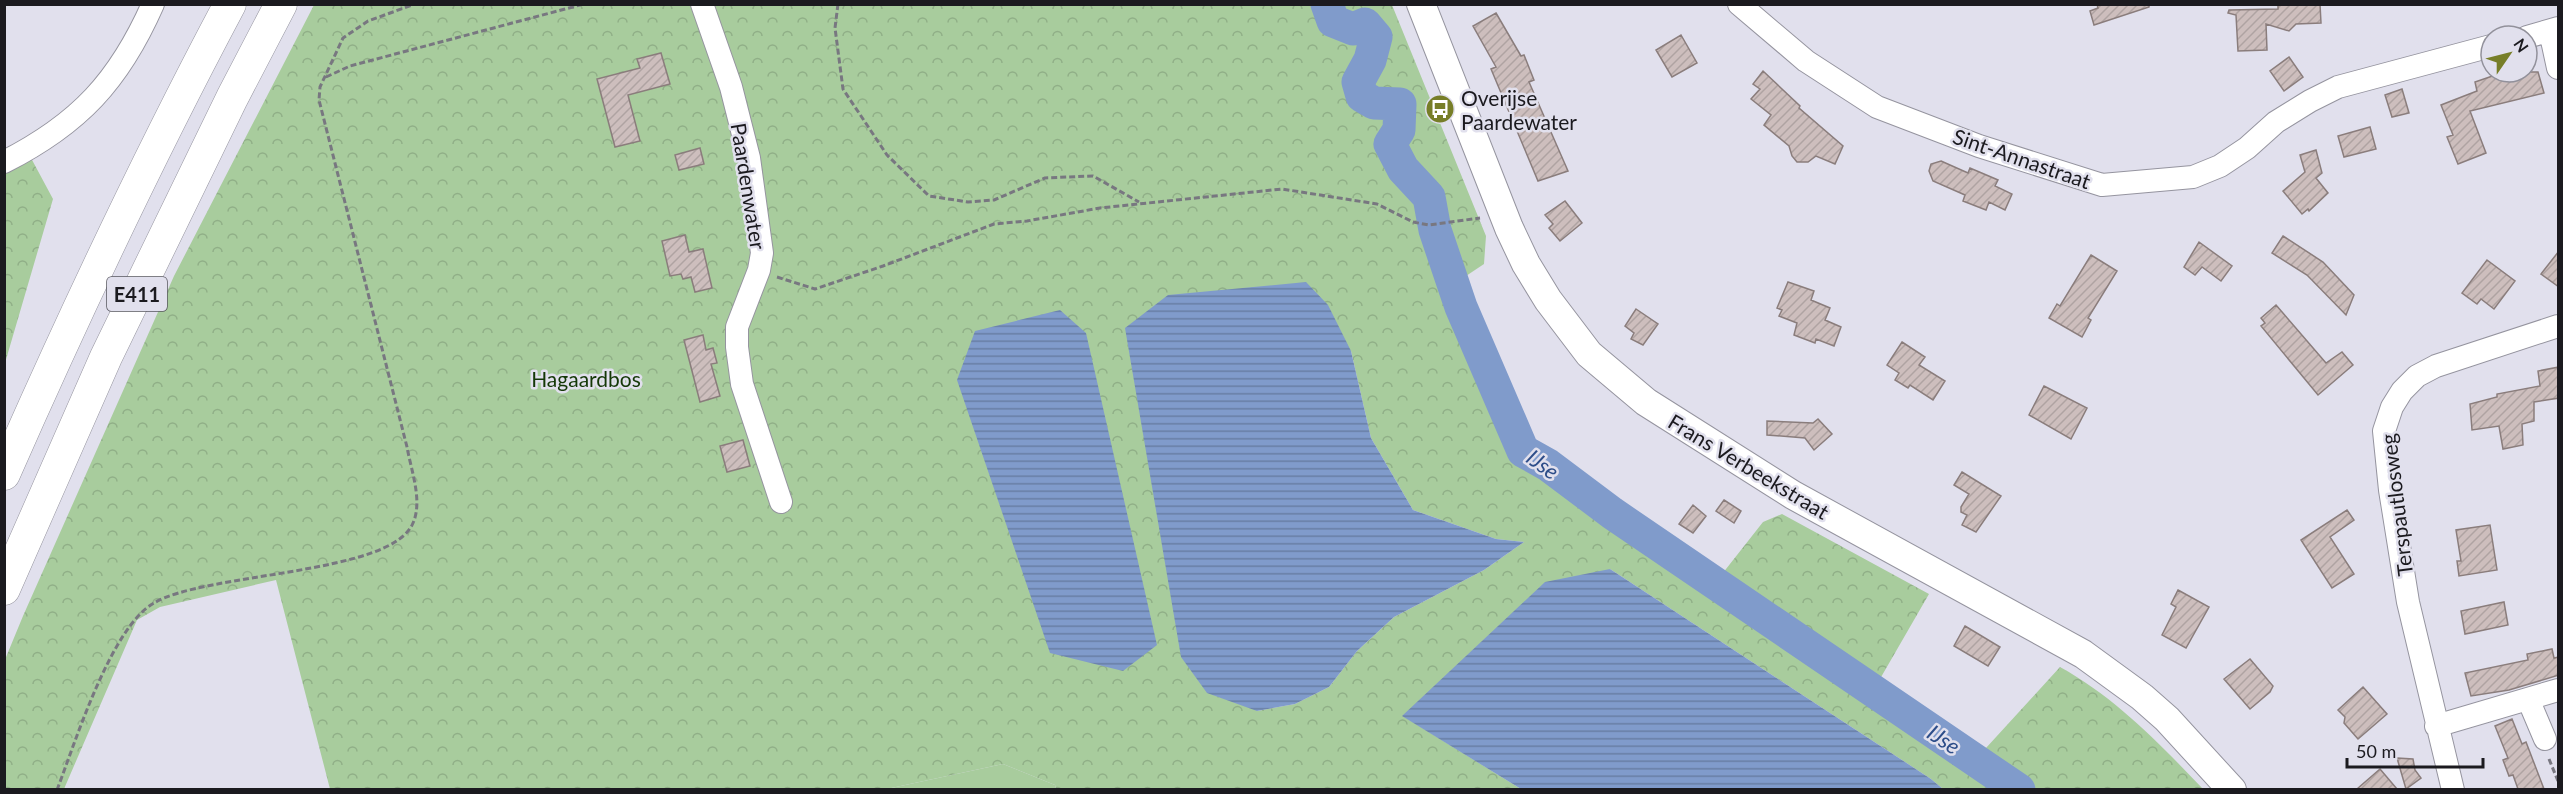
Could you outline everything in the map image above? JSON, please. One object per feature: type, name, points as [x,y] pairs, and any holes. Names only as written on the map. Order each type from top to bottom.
[{"type":"highway","name":"E411","points":[[4,474],[65,337],[190,78],[230,4]]},
{"type":"highway","name":"E411","points":[[4,589],[106,357],[232,98],[281,4]]},
{"type":"main road","name":"Frans Verbeekstraat","points":[[1421,4],[1509,228],[1526,264],[1568,328],[1589,354],[1646,402],[1793,495],[2083,654],[2142,697],[2167,719],[2232,789]]},
{"type":"street","points":[[4,162],[58,131],[94,98],[110,80],[132,47],[153,4]]},
{"type":"street","name":"Paardenwater","points":[[702,4],[731,87],[749,158],[762,253],[759,270],[737,327],[736,347],[742,384],[781,502]]},
{"type":"street","name":"Sint-Annastraat","points":[[1739,4],[1806,61],[1877,106],[1979,146],[2102,185],[2193,177],[2220,166],[2247,148],[2276,122],[2338,87],[2479,49]]},
{"type":"street","points":[[2539,34],[2554,30],[2559,68]]},
{"type":"street","name":"Terspautlosweg","points":[[2453,789],[2408,602],[2390,490],[2384,431],[2391,407],[2402,391],[2417,376],[2436,366],[2559,326]]},
{"type":"street","points":[[2436,726],[2559,690]]},
{"type":"street","points":[[2528,699],[2545,739]]},
{"type":"path","points":[[57,789],[99,680],[134,620],[154,602],[197,589],[260,575],[288,573],[367,555],[391,546],[406,535],[414,522],[417,502],[407,447],[319,100],[320,87],[343,38],[368,21],[415,4]]},
{"type":"path","points":[[325,77],[351,66],[584,4]]},
{"type":"path","points":[[838,4],[835,28],[843,89],[887,155],[929,196],[968,202],[994,200],[1046,178],[1093,176],[1141,203]]},
{"type":"path","points":[[759,270],[815,289],[884,266],[994,224],[1141,203],[1282,189],[1377,204],[1413,222],[1429,225],[1442,225],[1487,216]]},
{"type":"green space","name":"Hagaardbos","points":[[314,5],[1392,5],[1486,236],[1484,264],[1454,284],[1523,451],[1548,465],[1612,513],[1715,583],[1763,522],[1782,514],[1929,594],[1873,691],[1975,760],[2060,667],[2118,707],[2153,738],[2203,789],[1943,789],[1610,569],[1403,716],[1521,789],[1056,789],[1055,785],[1003,764],[882,790],[330,789],[276,580],[160,607],[137,620],[64,789],[5,789],[4,662],[174,276]],"holes":[[[1351,351],[1371,438],[1413,510],[1496,539],[1524,542],[1484,570],[1394,617],[1357,651],[1329,687],[1295,704],[1257,711]]]},
{"type":"green space","points":[[31,158],[53,199],[5,363],[5,167]]},
{"type":"green space","points":[[1003,764],[1055,785],[1056,789],[882,790]]},
{"type":"water","points":[[1306,282],[1328,305],[1351,351],[1371,438],[1413,510],[1496,539],[1524,542],[1484,570],[1394,617],[1357,651],[1329,687],[1295,704],[1257,711],[1207,693],[1181,657],[1125,328],[1168,295]]},
{"type":"water","points":[[1060,310],[1086,333],[1157,645],[1123,671],[1050,653],[957,380],[975,331]]},
{"type":"water","points":[[1610,569],[1943,789],[1521,789],[1402,716],[1545,582]]},
{"type":"building","points":[[2097,4],[2149,4],[2149,7],[2094,25],[2090,11],[2098,8]]},
{"type":"building","points":[[2278,4],[2320,4],[2321,23],[2296,24],[2289,31],[2266,24],[2267,50],[2238,51],[2236,15],[2228,13],[2229,10],[2278,9]]},
{"type":"building","points":[[1496,13],[1521,56],[1524,55],[1534,80],[1529,82],[1568,171],[1538,181],[1491,69],[1496,67],[1473,26]]},
{"type":"building","points":[[1681,35],[1697,63],[1672,77],[1656,50]]},
{"type":"building","points":[[661,53],[670,84],[628,95],[640,141],[615,147],[597,79],[640,68],[637,59]]},
{"type":"building","points":[[2289,57],[2303,77],[2284,91],[2270,71]]},
{"type":"building","points":[[1763,71],[1800,106],[1799,108],[1843,146],[1835,164],[1816,156],[1808,162],[1797,162],[1789,146],[1764,125],[1771,115],[1751,99],[1760,89],[1753,84]]},
{"type":"building","points":[[2539,76],[2544,93],[2470,111],[2486,153],[2458,164],[2447,137],[2453,135],[2441,105],[2477,91],[2475,82],[2479,81],[2479,84],[2539,84]]},
{"type":"building","points":[[2402,89],[2409,113],[2392,117],[2385,95]]},
{"type":"building","points":[[2370,127],[2376,149],[2344,157],[2338,136]]},
{"type":"building","points":[[700,148],[704,164],[679,170],[675,155]]},
{"type":"building","points":[[2316,150],[2322,173],[2316,178],[2328,193],[2309,211],[2308,209],[2302,214],[2283,191],[2305,172],[2300,155]]},
{"type":"building","points":[[1941,161],[1968,173],[1970,168],[1998,180],[1995,186],[2012,194],[2005,210],[1989,202],[1986,210],[1963,201],[1965,195],[1933,181],[1929,171],[1931,164]]},
{"type":"building","points":[[1565,201],[1582,223],[1560,241],[1549,228],[1553,224],[1545,215]]},
{"type":"building","points":[[685,235],[689,252],[703,249],[712,288],[695,292],[691,277],[683,279],[681,274],[670,276],[662,241]]},
{"type":"building","points":[[2283,236],[2323,262],[2354,295],[2346,315],[2307,275],[2272,253]]},
{"type":"building","points":[[2199,242],[2232,266],[2221,281],[2202,267],[2195,275],[2184,267]]},
{"type":"building","points":[[2559,251],[2559,287],[2541,274]]},
{"type":"building","points":[[2091,255],[2117,271],[2088,318],[2091,320],[2082,337],[2049,318],[2057,304],[2060,306]]},
{"type":"building","points":[[2487,260],[2515,281],[2494,309],[2481,299],[2477,304],[2462,293]]},
{"type":"building","points":[[1788,282],[1814,291],[1811,300],[1830,308],[1825,320],[1841,327],[1834,346],[1816,339],[1815,343],[1794,335],[1797,323],[1779,316],[1782,310],[1777,308]]},
{"type":"building","points":[[2276,305],[2326,363],[2342,352],[2353,365],[2318,395],[2261,326],[2265,323],[2261,318]]},
{"type":"building","points":[[1636,309],[1658,324],[1643,345],[1631,339],[1634,333],[1625,326]]},
{"type":"building","points":[[703,335],[706,350],[713,348],[717,363],[711,364],[720,396],[700,402],[684,340]]},
{"type":"building","points":[[1902,342],[1925,357],[1919,365],[1945,381],[1933,400],[1910,385],[1908,388],[1895,380],[1899,373],[1887,365]]},
{"type":"building","points":[[2559,367],[2559,398],[2534,402],[2534,421],[2522,424],[2523,445],[2503,449],[2499,426],[2472,430],[2470,404],[2497,397],[2497,394],[2540,386],[2538,371]]},
{"type":"building","points":[[2044,386],[2087,408],[2071,439],[2029,415]]},
{"type":"building","points":[[1818,419],[1832,434],[1814,450],[1805,438],[1767,435],[1767,421],[1813,423]]},
{"type":"building","points":[[743,440],[750,466],[727,472],[720,446]]},
{"type":"building","points":[[1962,472],[2001,496],[1976,532],[1962,525],[1967,515],[1961,512],[1961,507],[1969,494],[1954,485]]},
{"type":"building","points":[[1724,500],[1741,511],[1734,523],[1716,511]]},
{"type":"building","points":[[1693,505],[1706,516],[1693,533],[1679,524]]},
{"type":"building","points":[[2347,510],[2354,520],[2330,537],[2354,574],[2332,588],[2301,540]]},
{"type":"building","points":[[2490,525],[2497,570],[2459,576],[2457,561],[2461,561],[2456,530]]},
{"type":"building","points":[[2178,590],[2209,607],[2186,648],[2162,635],[2176,607],[2171,604]]},
{"type":"building","points":[[2504,602],[2508,625],[2465,634],[2461,611]]},
{"type":"building","points":[[1965,626],[2000,647],[1988,666],[1954,646]]},
{"type":"building","points":[[2552,649],[2554,658],[2559,657],[2559,675],[2509,690],[2471,696],[2465,673],[2528,660],[2527,654]]},
{"type":"building","points":[[2250,659],[2273,686],[2270,692],[2250,709],[2224,679]]},
{"type":"building","points":[[2363,687],[2387,714],[2358,739],[2344,723],[2345,717],[2338,710]]},
{"type":"building","points":[[2512,719],[2522,744],[2526,742],[2544,789],[2518,789],[2513,775],[2509,776],[2503,760],[2508,758],[2495,726]]},
{"type":"building","points":[[2397,758],[2413,759],[2415,770],[2421,778],[2406,789]]},
{"type":"building","points":[[2380,769],[2397,789],[2357,789]]},
{"type":"waterway","name":"IJse","points":[[1327,4],[1333,21],[1353,29],[1365,24],[1376,37],[1370,60],[1358,82],[1362,96],[1374,103],[1400,104],[1399,130],[1390,144],[1403,169],[1429,197],[1435,230],[1461,307],[1523,451],[1548,465],[1612,513],[2019,790]]},
{"type":"place","name":"Overijse Paardewater","points":[[1440,109]]}]
